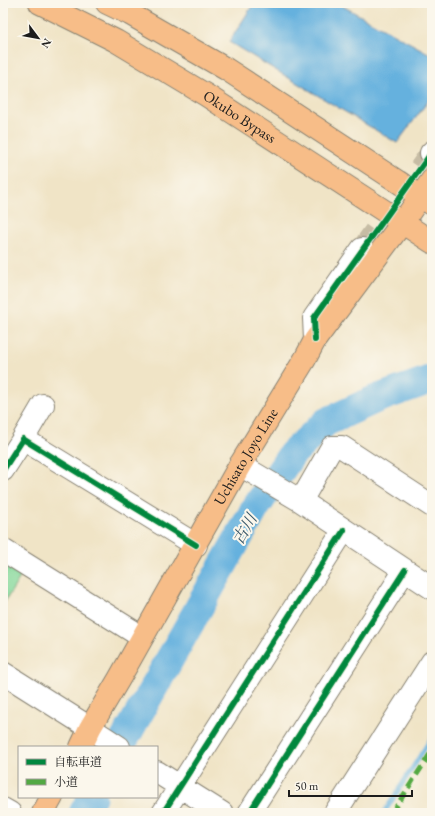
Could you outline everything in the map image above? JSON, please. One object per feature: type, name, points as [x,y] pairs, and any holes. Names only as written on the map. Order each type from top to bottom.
[{"type":"main road","name":"Okubo Bypass","points":[[40,3],[116,40],[206,95],[432,242]]},
{"type":"main road","points":[[107,3],[130,14],[226,69],[428,194]]},
{"type":"main road","name":"Uchisato Joyo Line","points":[[89,736],[142,637],[196,545],[244,468],[316,340],[402,223],[428,194]]},
{"type":"main road","points":[[42,813],[51,798]]},
{"type":"street","points":[[316,340],[314,318],[362,249]]},
{"type":"street","points":[[3,470],[43,405]]},
{"type":"street","points":[[23,439],[196,545]]},
{"type":"street","points":[[297,499],[332,447],[342,447],[432,506]]},
{"type":"street","points":[[244,468],[297,499],[432,588]]},
{"type":"street","points":[[163,813],[344,530]]},
{"type":"street","points":[[3,550],[142,637]]},
{"type":"street","points":[[250,813],[405,570]]},
{"type":"street","points":[[335,813],[432,662]]},
{"type":"street","points":[[3,673],[89,736],[115,746]]},
{"type":"street","points":[[158,773],[222,813]]},
{"type":"street","points":[[3,809],[10,813]]},
{"type":"green space","points":[[3,561],[24,571],[3,605]]},
{"type":"water","points":[[254,3],[337,3],[432,55],[432,96],[397,143],[229,42]]},
{"type":"waterway","name":"古川","points":[[121,746],[256,507],[292,454],[326,422],[376,399],[432,379]]},
{"type":"waterway","points":[[384,813],[432,737]]},
{"type":"waterway","name":"古川","points":[[83,813],[91,798]]},
{"type":"tunnel","points":[[362,249],[431,153]]},
{"type":"marked path","points":[[392,813],[432,751]]},
{"type":"cycle path","points":[[315,340],[314,318],[432,152]]},
{"type":"cycle path","points":[[3,470],[23,439],[196,545]]},
{"type":"cycle path","points":[[163,813],[344,530]]},
{"type":"cycle path","points":[[249,813],[405,570]]}]
